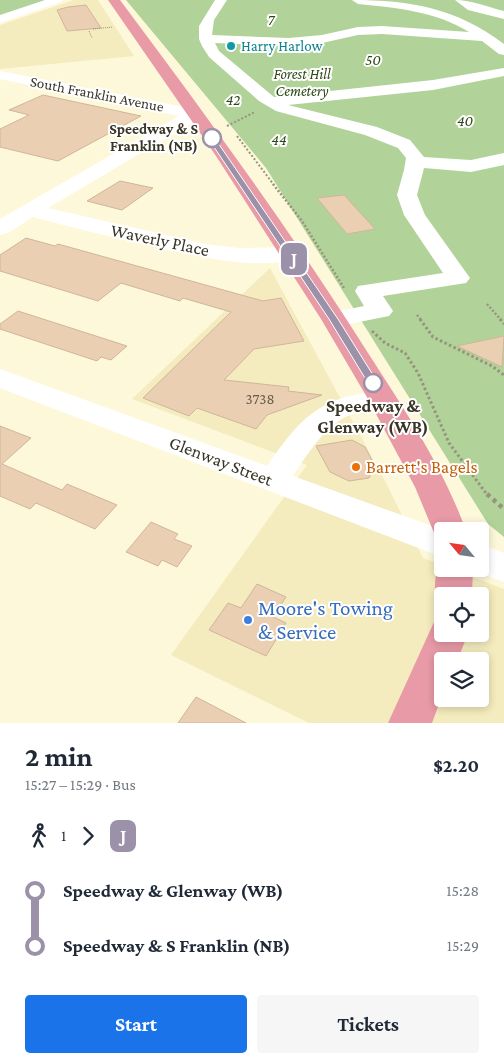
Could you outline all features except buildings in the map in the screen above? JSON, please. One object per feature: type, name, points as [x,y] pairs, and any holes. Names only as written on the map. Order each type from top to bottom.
[{"type":"main road","points":[[114,0],[224,154],[334,319],[431,487],[445,522]]},
{"type":"main road","points":[[414,722],[445,642]]},
{"type":"street","points":[[0,19],[57,0]]},
{"type":"street","points":[[221,0],[206,22],[204,32],[208,43],[214,54],[265,98],[282,108],[371,131],[404,144],[414,157],[413,178],[407,195],[415,215],[458,278],[367,291],[380,311],[334,319]]},
{"type":"street","points":[[358,0],[416,8],[446,16],[471,27],[504,51]]},
{"type":"street","points":[[461,0],[472,7],[504,15]]},
{"type":"street","points":[[442,33],[471,27]]},
{"type":"street","points":[[208,43],[243,40],[289,42],[322,39],[371,30],[484,37]]},
{"type":"street","points":[[272,101],[415,87],[504,72]]},
{"type":"street","name":"South Franklin Avenue","points":[[0,75],[194,114]]},
{"type":"street","points":[[7,93],[34,82]]},
{"type":"street","points":[[0,228],[194,114]]},
{"type":"street","points":[[414,162],[471,166],[504,159]]},
{"type":"street","name":"Waverly Place","points":[[30,210],[101,228],[218,253],[243,256],[290,254]]},
{"type":"street","name":"Glenway Street","points":[[0,378],[434,541]]},
{"type":"street","points":[[273,481],[308,433],[329,413],[347,405],[382,400]]},
{"type":"street","points":[[489,562],[504,568]]},
{"type":"path","points":[[93,28],[116,26]]},
{"type":"path","points":[[88,31],[92,38]]},
{"type":"path","points":[[229,126],[272,101]]},
{"type":"path","points":[[486,304],[504,324]]},
{"type":"path","points":[[417,315],[433,338],[492,366],[504,375]]},
{"type":"shaded area","points":[[74,0],[98,0],[134,56],[0,69],[0,25]]},
{"type":"shaded area","points":[[270,268],[386,483],[423,558],[434,562],[434,578],[475,578],[504,589],[504,723],[309,723],[171,655],[307,465],[132,399]]},
{"type":"green space","points":[[0,0],[47,0],[0,16]]},
{"type":"green space","points":[[126,0],[504,0],[504,537],[487,522],[266,168]]},
{"type":"bus line","name":"J","points":[[212,138],[334,319],[373,383]]},
{"type":"place","name":"Harry Harlow","points":[[231,46]]},
{"type":"place","name":"Speedway & S Franklin (NB)","points":[[212,138]]},
{"type":"place","name":"Speedway & Glenway (WB)","points":[[373,383]]},
{"type":"place","name":"Barrett's Bagels","points":[[356,467]]},
{"type":"place","name":"Moore's Towing & Service","points":[[248,620]]},
{"type":"park label","name":"7","points":[[271,20]]},
{"type":"park label","name":"50","points":[[373,60]]},
{"type":"park label","name":"Forest Hill Cemetery","points":[[302,82]]},
{"type":"park label","name":"42","points":[[233,100]]},
{"type":"park label","name":"40","points":[[465,121]]},
{"type":"park label","name":"44","points":[[279,140]]}]
